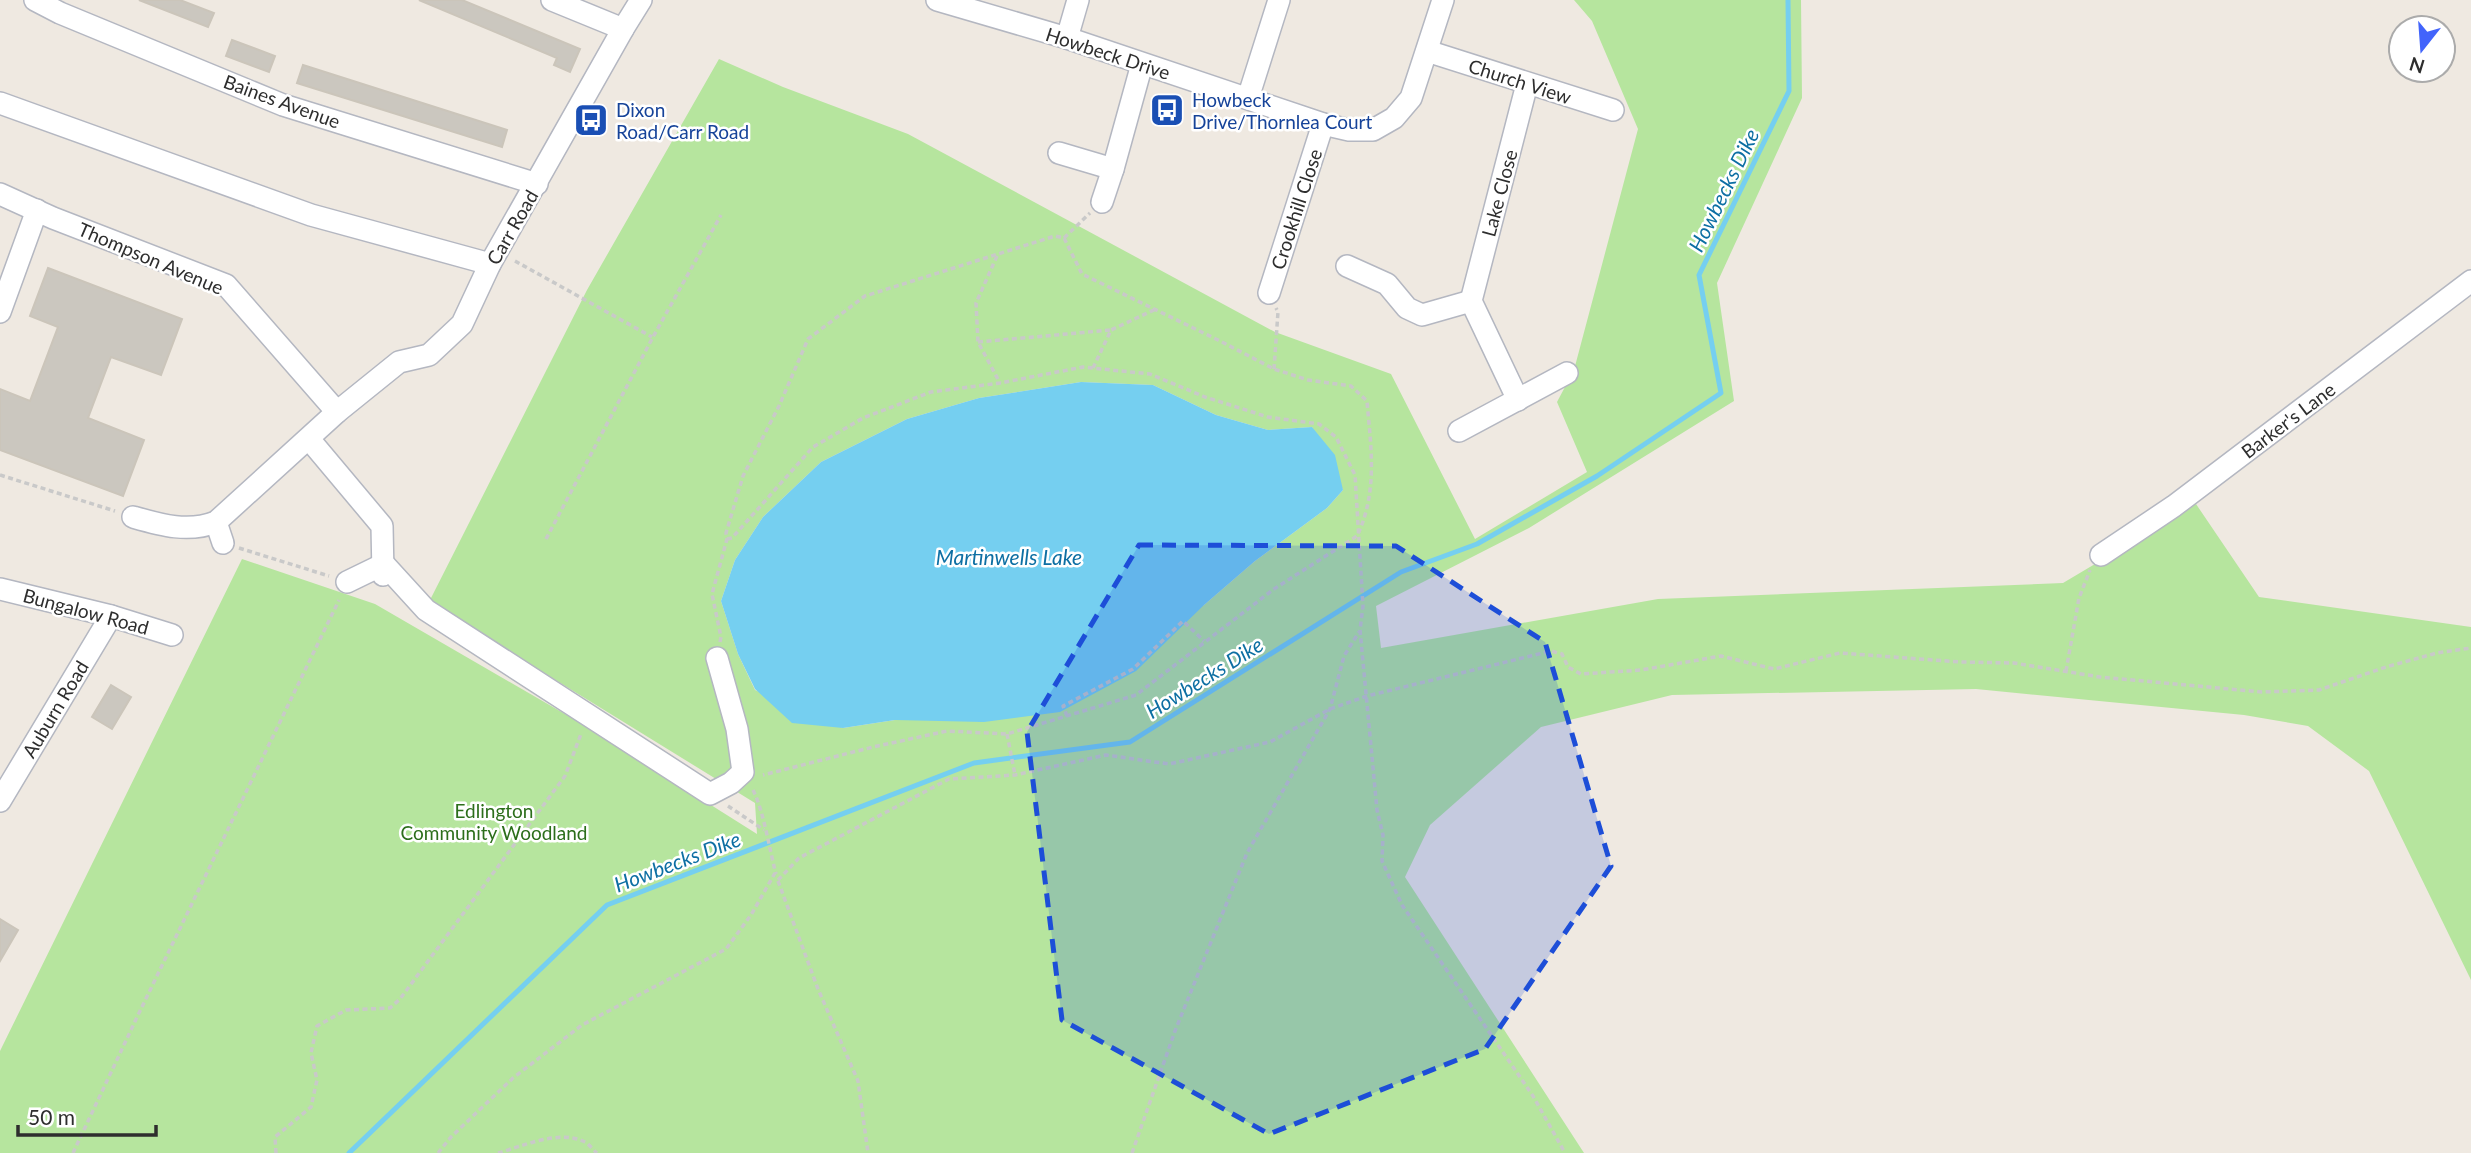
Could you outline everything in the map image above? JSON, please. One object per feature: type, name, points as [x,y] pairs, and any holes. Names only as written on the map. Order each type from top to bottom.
[{"type":"street","name":"Baines Avenue","points":[[35,0],[60,13],[283,105],[537,184]]},
{"type":"street","points":[[552,0],[623,29],[641,0]]},
{"type":"street","name":"Howbeck Drive","points":[[937,0],[1067,38],[1323,124],[1349,130],[1373,130],[1394,118],[1411,98],[1443,0]]},
{"type":"street","points":[[1067,38],[1078,0]]},
{"type":"street","points":[[1248,98],[1279,0]]},
{"type":"street","name":"Carr Road","points":[[216,522],[337,412],[399,362],[429,355],[462,324],[494,258],[623,29]]},
{"type":"street","name":"Church View","points":[[1427,51],[1613,110]]},
{"type":"street","points":[[1102,202],[1142,64]]},
{"type":"street","name":"Lake Close","points":[[1471,301],[1527,84]]},
{"type":"street","points":[[0,103],[311,215],[494,258]]},
{"type":"street","name":"Crookhill Close","points":[[1269,293],[1323,124]]},
{"type":"street","points":[[1059,153],[1113,169]]},
{"type":"street","name":"Thompson Avenue","points":[[0,194],[226,285],[337,412]]},
{"type":"street","points":[[0,312],[37,210]]},
{"type":"street","points":[[1347,266],[1387,284],[1407,309],[1422,315],[1471,301],[1518,400]]},
{"type":"street","name":"Barker's Lane","points":[[2101,555],[2174,506],[2471,281]]},
{"type":"street","points":[[1458,431],[1567,373]]},
{"type":"street","points":[[309,439],[382,526],[383,573],[426,610],[709,794],[746,777],[737,729],[717,658]]},
{"type":"street","points":[[134,517],[163,525],[201,528],[216,522],[223,543]]},
{"type":"street","points":[[348,582],[383,573]]},
{"type":"street","name":"Bungalow Road","points":[[0,589],[111,616],[172,635]]},
{"type":"street","name":"Auburn Road","points":[[0,802],[111,616]]},
{"type":"path","points":[[1064,239],[1102,202]]},
{"type":"path","points":[[547,540],[653,337],[721,215]]},
{"type":"path","points":[[717,658],[721,637],[712,594],[743,477],[779,406],[808,339],[865,296],[1055,236],[1064,239],[1082,274],[1274,369],[1308,380],[1351,386],[1367,401],[1373,477],[1362,526],[1357,536],[1274,589],[1136,695],[1007,734],[947,731],[746,777],[760,804],[775,873],[818,989],[858,1081],[868,1153]]},
{"type":"path","points":[[997,256],[976,303],[978,342],[1000,383]]},
{"type":"path","points":[[494,258],[653,337]]},
{"type":"path","points":[[1269,293],[1278,312],[1274,369]]},
{"type":"path","points":[[978,342],[1111,330],[1156,309]]},
{"type":"path","points":[[1093,368],[1111,330]]},
{"type":"path","points":[[727,539],[732,538],[813,447],[863,418],[931,391],[1000,383],[1083,367],[1150,374],[1205,397],[1268,417],[1319,424],[1336,437],[1355,475],[1363,606],[1360,630],[1377,810],[1383,835],[1382,861],[1402,905],[1533,1096],[1565,1153]]},
{"type":"path","points":[[0,475],[134,517]]},
{"type":"path","points":[[73,1153],[348,582],[223,543]]},
{"type":"path","points":[[2066,672],[2079,598],[2092,564],[2101,555]]},
{"type":"path","points":[[1067,716],[1063,706],[1133,669],[1183,621],[1204,641]]},
{"type":"path","points":[[1132,1153],[1175,1031],[1247,853],[1330,709],[1344,656],[1360,630]]},
{"type":"path","points":[[778,880],[799,858],[949,779],[1015,775],[1107,755],[1169,764],[1270,742],[1330,709],[1367,696],[1551,651],[1562,654],[1568,667],[1581,674],[1642,670],[1721,656],[1774,669],[1840,653],[2014,663],[2100,677],[2262,692],[2319,690],[2386,667],[2438,653],[2471,648]]},
{"type":"path","points":[[276,1153],[275,1137],[311,1107],[317,1080],[311,1053],[317,1026],[346,1010],[390,1008],[400,999],[565,776],[589,716]]},
{"type":"path","points":[[1007,734],[1015,775]]},
{"type":"path","points":[[709,794],[764,830]]},
{"type":"path","points":[[438,1153],[451,1137],[513,1078],[582,1025],[726,949],[751,915],[775,873]]},
{"type":"path","points":[[498,1153],[545,1140],[569,1137],[585,1142],[597,1153]]},
{"type":"highlighted area","points":[[1139,545],[1396,546],[1545,642],[1611,866],[1485,1049],[1269,1134],[1062,1020],[1027,732]]},
{"type":"green space","name":"Edlington Community Woodland","points":[[1574,0],[1801,0],[1802,98],[1717,283],[1734,401],[1529,528],[1376,606],[1381,648],[1658,599],[2063,583],[2196,504],[2259,597],[2471,627],[2471,980],[2369,771],[2308,726],[2244,715],[1976,689],[1672,695],[1541,727],[1430,825],[1405,877],[1584,1153],[0,1153],[0,1051],[242,559],[375,604],[584,725],[757,834],[755,803],[429,602],[587,290],[719,59],[783,87],[908,134],[1275,332],[1391,374],[1475,539],[1587,472],[1557,402],[1574,370],[1638,129],[1592,21]],"holes":[[[1081,382],[1153,385],[1216,415],[1268,430],[1312,427],[1343,490],[1327,508],[1255,561],[1204,605],[937,720],[895,720],[843,728],[755,690],[738,654],[721,601],[735,560],[763,517],[821,462],[907,419],[979,398]]]},
{"type":"water","name":"Martinwells Lake","points":[[1081,382],[1153,385],[1216,415],[1268,430],[1312,427],[1335,455],[1343,490],[1327,508],[1255,561],[1204,605],[1136,671],[1060,712],[984,722],[895,720],[843,728],[792,723],[755,689],[738,654],[721,601],[735,560],[763,517],[821,462],[907,419],[979,398]]},
{"type":"building","points":[[139,0],[180,0],[214,13],[208,27]]},
{"type":"building","points":[[419,0],[462,0],[580,49],[570,72],[554,65],[557,58]]},
{"type":"building","points":[[232,40],[275,56],[269,72],[226,56]]},
{"type":"building","points":[[303,65],[507,130],[502,147],[297,83]]},
{"type":"building","points":[[48,268],[182,319],[161,375],[111,357],[88,418],[144,440],[123,496],[0,450],[0,389],[30,401],[58,327],[30,316]]},
{"type":"building","points":[[111,685],[131,697],[112,729],[92,717]]},
{"type":"building","points":[[0,919],[18,930],[0,961]]},
{"type":"waterway","name":"Howbecks Dike","points":[[349,1153],[607,905],[974,763],[1130,742],[1401,572],[1477,544],[1597,476],[1721,393],[1699,275],[1789,91],[1788,0]]},
{"type":"place","name":"Howbeck Drive/Thornlea Court","points":[[1167,110]]},
{"type":"place","name":"Dixon Road/Carr Road","points":[[591,120]]}]
